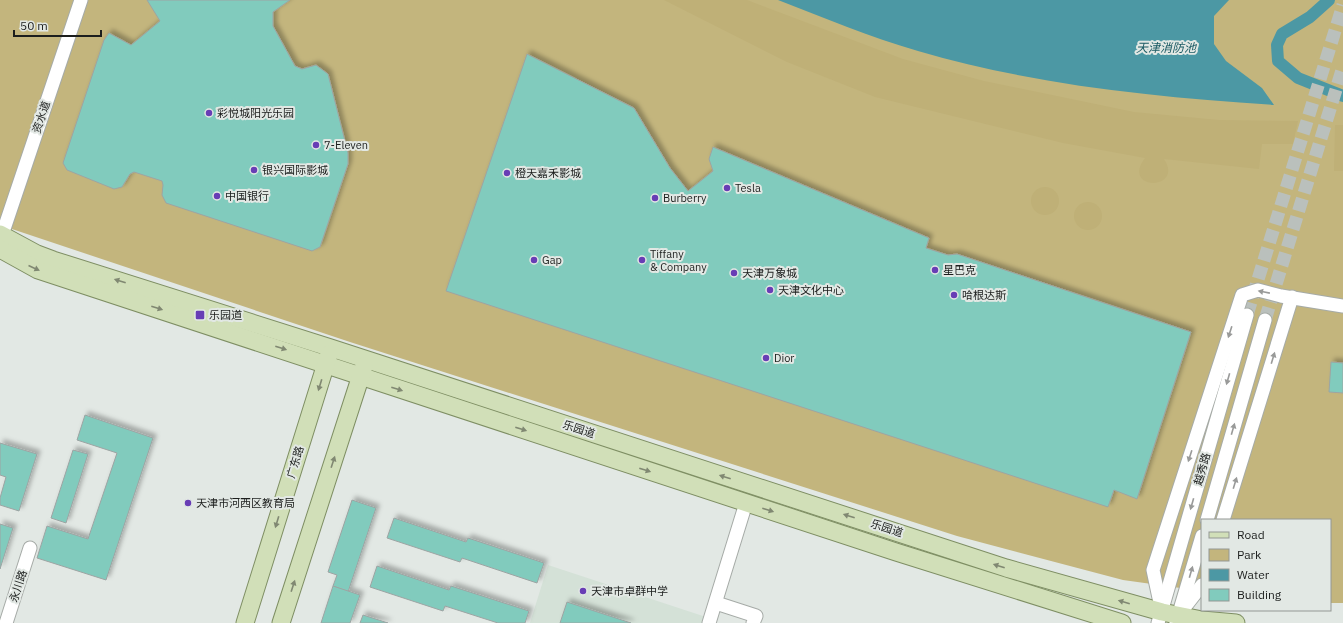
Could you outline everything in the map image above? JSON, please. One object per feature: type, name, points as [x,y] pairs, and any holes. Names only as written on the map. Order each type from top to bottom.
[{"type":"main road","name":"乐园道","points":[[1,239],[53,260],[366,359],[1160,618],[1236,623]]},
{"type":"main road","name":"乐园道","points":[[1,239],[38,270],[306,356],[360,377],[746,503],[1122,623]]},
{"type":"main road","name":"广东路","points":[[245,623],[331,348]]},
{"type":"main road","points":[[281,623],[366,359]]},
{"type":"main road","points":[[746,503],[751,485]]},
{"type":"street","name":"资水道","points":[[1,239],[81,0]]},
{"type":"street","points":[[1160,618],[1153,570],[1242,295],[1258,290],[1343,312]]},
{"type":"street","points":[[1291,298],[1343,306]]},
{"type":"street","points":[[1223,519],[1291,298]]},
{"type":"street","name":"越秀路","points":[[1160,618],[1172,571],[1247,315]]},
{"type":"street","name":"越秀路","points":[[1207,519],[1265,320]]},
{"type":"street","points":[[709,623],[746,503]]},
{"type":"street","points":[[1177,620],[1201,539]]},
{"type":"street","name":"永川路","points":[[6,623],[30,548]]},
{"type":"street","points":[[1177,620],[1201,586]]},
{"type":"street","points":[[716,603],[756,616],[753,623]]},
{"type":"shaded area","points":[[664,0],[747,0],[903,59],[984,81],[1134,112],[1219,120],[1298,121],[1293,144],[1262,144],[1259,169],[1164,159],[1168,169],[1166,177],[1161,181],[1153,183],[1140,177],[1140,169],[1145,158],[1063,143],[875,97],[787,62]]},
{"type":"shaded area","points":[[1335,125],[1343,125],[1343,171],[1334,171]]},
{"type":"shaded area","points":[[1045,187],[1055,191],[1059,201],[1055,211],[1045,215],[1035,211],[1031,201],[1035,191]]},
{"type":"shaded area","points":[[1088,202],[1098,206],[1102,216],[1098,226],[1088,230],[1078,226],[1074,216],[1078,206]]},
{"type":"shaded area","name":"天津市卓群中学","points":[[548,565],[706,617],[704,623],[530,623]]},
{"type":"green space","name":"天津文化中心","points":[[0,0],[1343,0],[1343,603],[1331,603],[1331,519],[1201,519],[1201,591],[1123,580],[957,536],[350,342],[0,225]]},
{"type":"water","name":"天津消防池","points":[[778,0],[1229,0],[1214,16],[1214,44],[1226,61],[1262,88],[1274,105],[1184,98],[1094,88],[1006,73],[900,46]]},
{"type":"building","name":"彩悦城阳光乐园","points":[[147,0],[290,0],[273,12],[273,26],[295,66],[302,69],[316,65],[328,74],[348,153],[348,164],[320,247],[312,251],[166,203],[162,195],[162,181],[134,172],[130,174],[122,187],[114,189],[67,170],[63,163],[104,40],[109,33],[131,45],[160,21]]},
{"type":"building","name":"天津万象城","points":[[527,54],[634,108],[670,168],[688,191],[713,171],[709,159],[713,147],[929,238],[926,248],[948,255],[957,254],[1191,332],[1137,499],[1114,490],[1108,507],[446,291]]},
{"type":"building","points":[[1331,362],[1343,363],[1343,393],[1329,392]]},
{"type":"building","points":[[85,415],[153,438],[106,580],[37,558],[47,526],[88,539],[117,453],[77,440]]},
{"type":"building","points":[[0,443],[37,454],[19,511],[0,505],[0,498],[6,477],[0,475]]},
{"type":"building","points":[[73,450],[88,454],[66,523],[51,518]]},
{"type":"building","points":[[352,500],[376,508],[348,592],[333,586],[337,575],[328,572]]},
{"type":"building","points":[[394,518],[466,542],[468,538],[544,563],[537,583],[462,558],[460,562],[387,538]]},
{"type":"building","points":[[0,524],[13,528],[0,569]]},
{"type":"building","points":[[377,566],[449,590],[451,586],[529,611],[525,623],[498,623],[445,606],[443,611],[370,587]]},
{"type":"building","points":[[333,586],[360,595],[350,623],[321,623]]},
{"type":"building","points":[[567,602],[631,623],[560,623]]},
{"type":"building","points":[[363,615],[388,623],[360,623]]},
{"type":"waterway","points":[[1329,0],[1310,17],[1282,34],[1277,45],[1278,61],[1298,78],[1343,96]]},
{"type":"tunnel","points":[[1247,315],[1343,5]]},
{"type":"tunnel","points":[[1265,320],[1343,67]]},
{"type":"place","name":"彩悦城阳光乐园","points":[[209,113]]},
{"type":"place","name":"7-Eleven","points":[[316,145]]},
{"type":"place","name":"银兴国际影城","points":[[254,170]]},
{"type":"place","name":"橙天嘉禾影城","points":[[507,173]]},
{"type":"place","name":"Tesla","points":[[727,188]]},
{"type":"place","name":"中国银行","points":[[217,196]]},
{"type":"place","name":"Burberry","points":[[655,198]]},
{"type":"place","name":"Gap","points":[[534,260]]},
{"type":"place","name":"Tiffany & Company","points":[[642,260]]},
{"type":"place","name":"星巴克","points":[[935,270]]},
{"type":"place","name":"天津万象城","points":[[734,273]]},
{"type":"place","name":"天津文化中心","points":[[770,290]]},
{"type":"place","name":"哈根达斯","points":[[954,295]]},
{"type":"place","name":"乐园道","points":[[200,315]]},
{"type":"place","name":"Dior","points":[[766,358]]},
{"type":"place","name":"天津市河西区教育局","points":[[188,503]]},
{"type":"place","name":"天津市卓群中学","points":[[583,591]]}]
